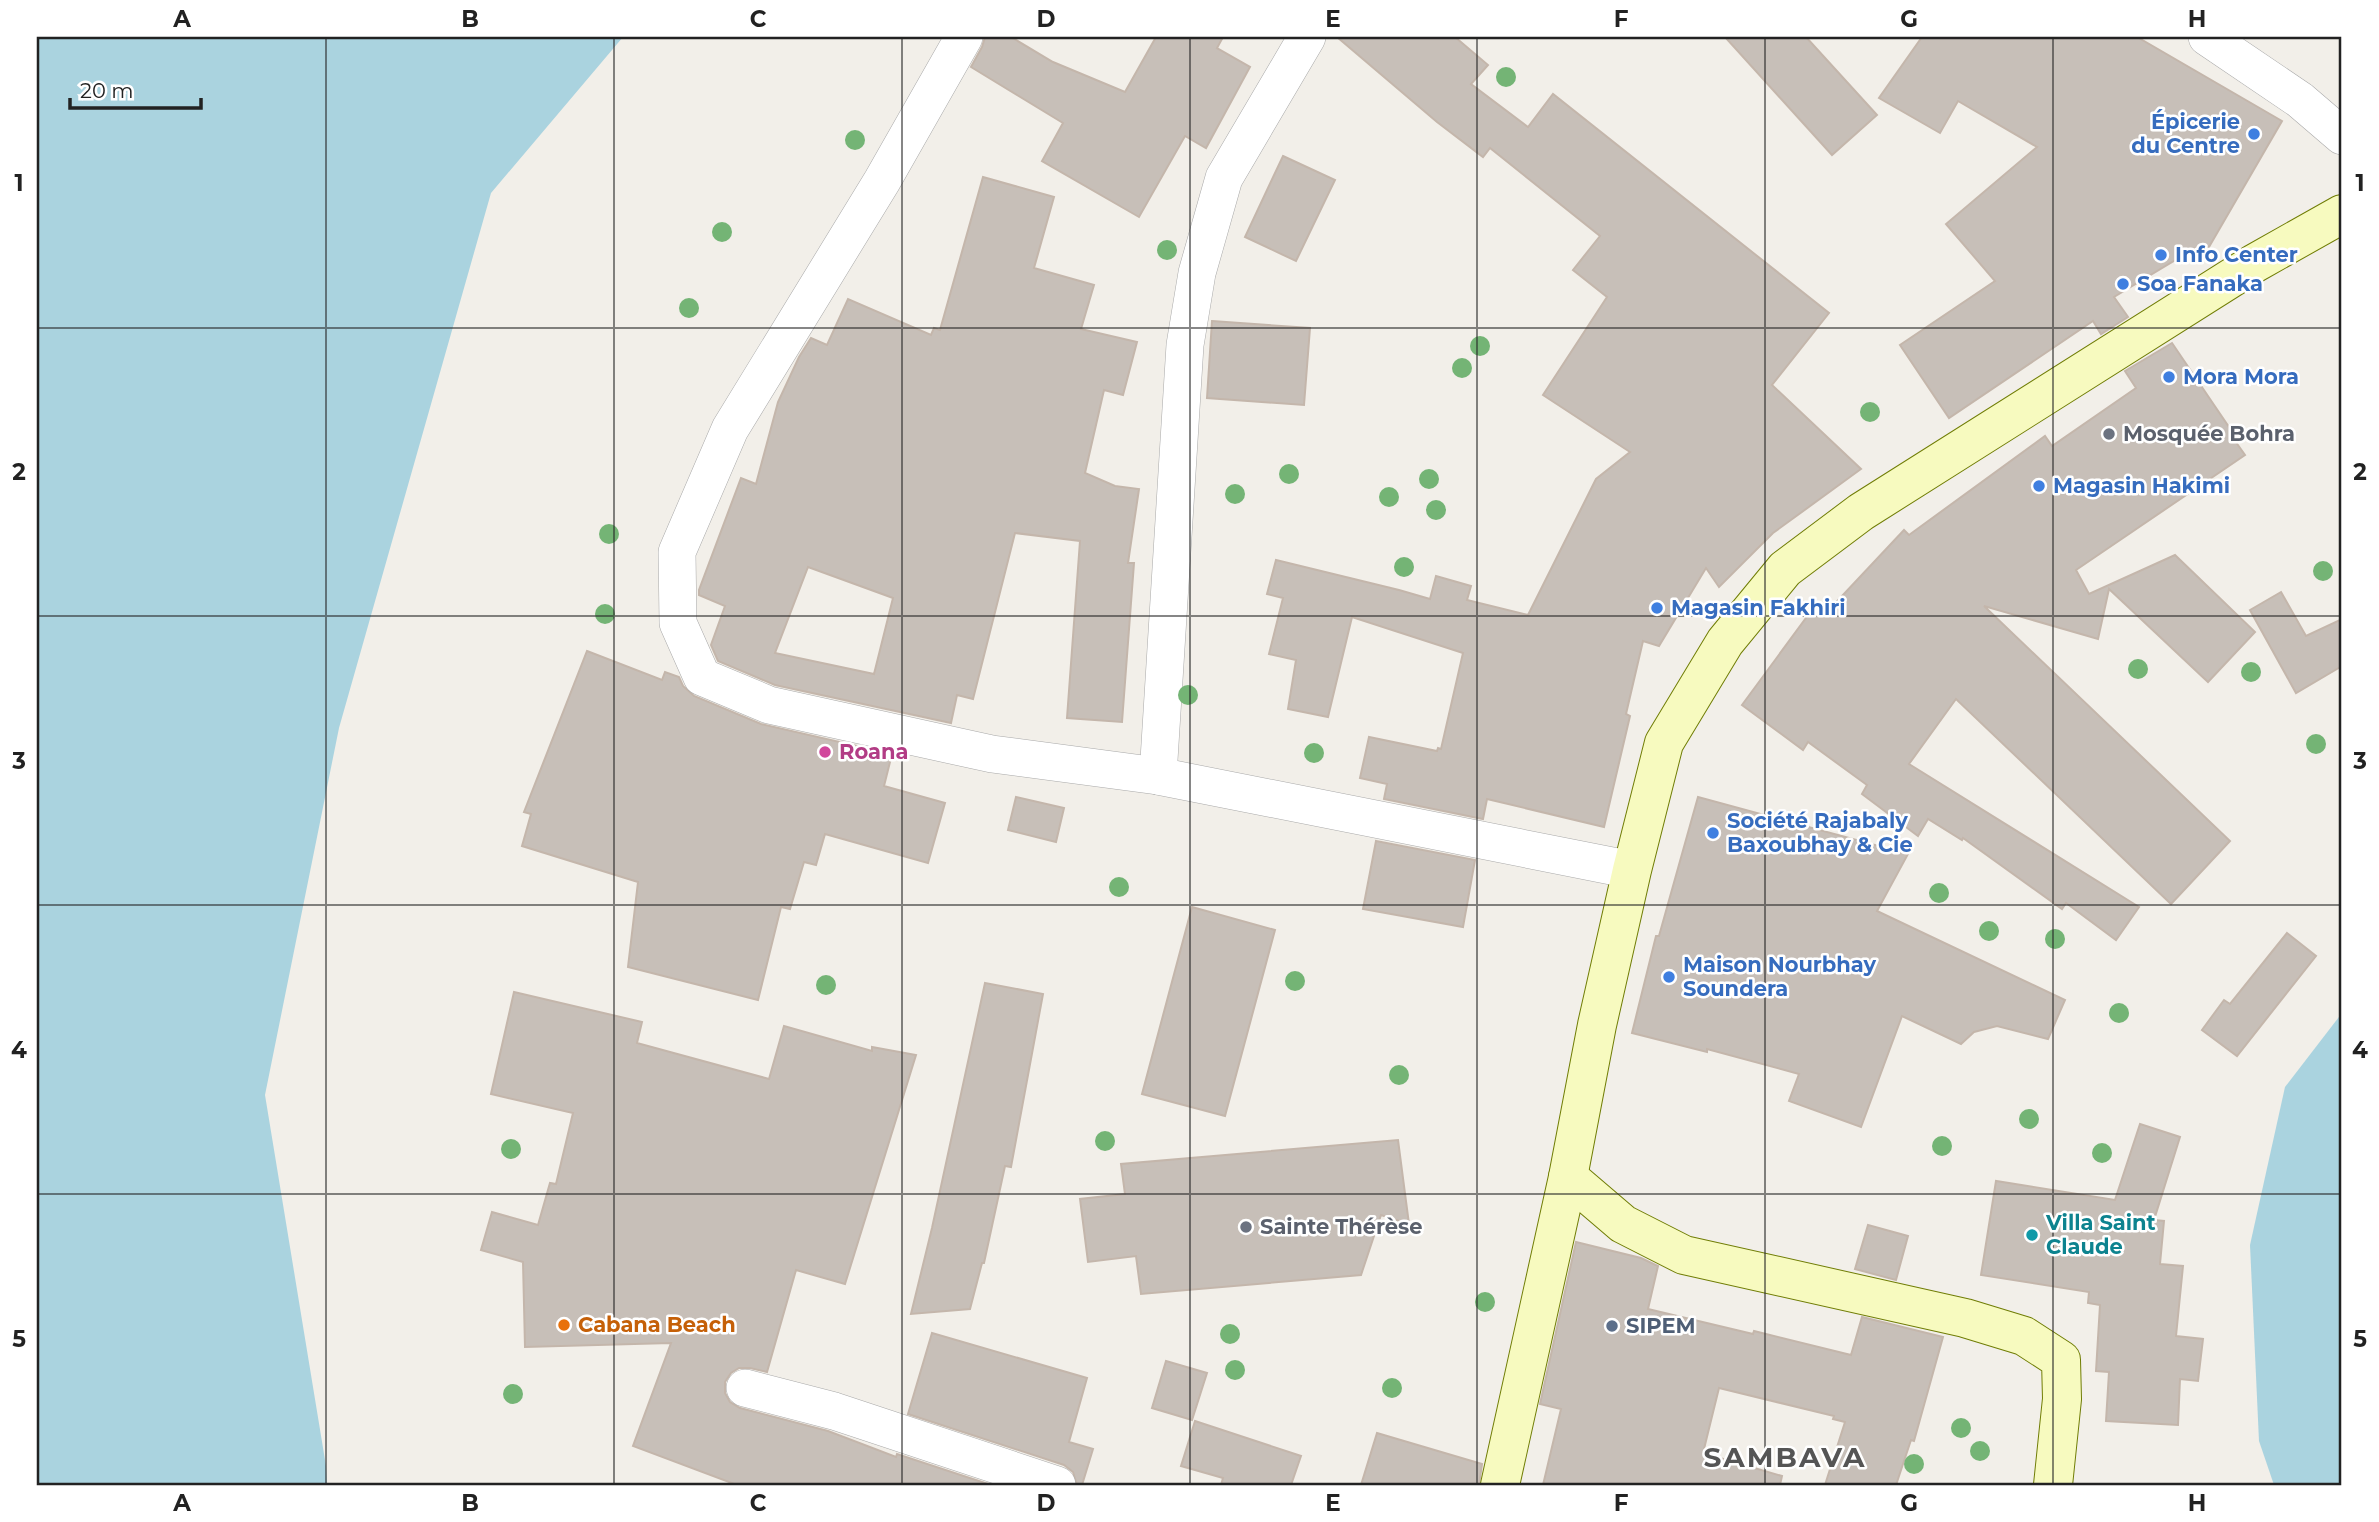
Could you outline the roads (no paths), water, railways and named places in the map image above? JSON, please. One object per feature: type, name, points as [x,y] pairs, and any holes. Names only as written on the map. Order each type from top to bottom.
[{"type":"main road","points":[[1500,1485],[1568,1177],[1597,1025],[1664,743],[1725,642],[1785,569],[1884,497],[2255,263],[2342,214]]},
{"type":"main road","points":[[1568,1177],[1623,1224],[1684,1255],[1965,1318],[2024,1336],[2061,1360],[2062,1399],[2053,1485]]},
{"type":"street","points":[[964,37],[882,181],[730,429],[677,552],[678,624],[702,677],[769,705],[992,754],[1158,776],[1632,870]]},
{"type":"street","points":[[1158,776],[1185,345],[1198,272],[1224,178],[1307,37]]},
{"type":"street","points":[[2207,37],[2300,100],[2342,136]]},
{"type":"street","points":[[745,1388],[834,1411],[1057,1485]]},
{"type":"water","points":[[37,37],[623,37],[491,193],[339,728],[265,1095],[327,1485],[37,1485]]},
{"type":"water","points":[[2342,1013],[2342,1485],[2274,1485],[2259,1441],[2250,1245],[2285,1087]]},
{"type":"place","name":"Épicerie du Centre","points":[[2254,134]]},
{"type":"place","name":"Info Center","points":[[2161,255]]},
{"type":"place","name":"Soa Fanaka","points":[[2123,284]]},
{"type":"place","name":"Mora Mora","points":[[2169,377]]},
{"type":"place","name":"Mosquée Bohra","points":[[2109,434]]},
{"type":"place","name":"Magasin Hakimi","points":[[2039,486]]},
{"type":"place","name":"Magasin Fakhiri","points":[[1657,608]]},
{"type":"place","name":"Roana","points":[[825,752]]},
{"type":"place","name":"Société Rajabaly Baxoubhay & Cie","points":[[1713,833]]},
{"type":"place","name":"Maison Nourbhay Soundera","points":[[1669,977]]},
{"type":"place","name":"Sainte Thérèse","points":[[1246,1227]]},
{"type":"place","name":"Villa Saint Claude","points":[[2032,1235]]},
{"type":"place","name":"Cabana Beach","points":[[564,1325]]},
{"type":"place","name":"SIPEM","points":[[1612,1326]]},
{"type":"district","name":"SAMBAVA","points":[[1785,1457]]}]
